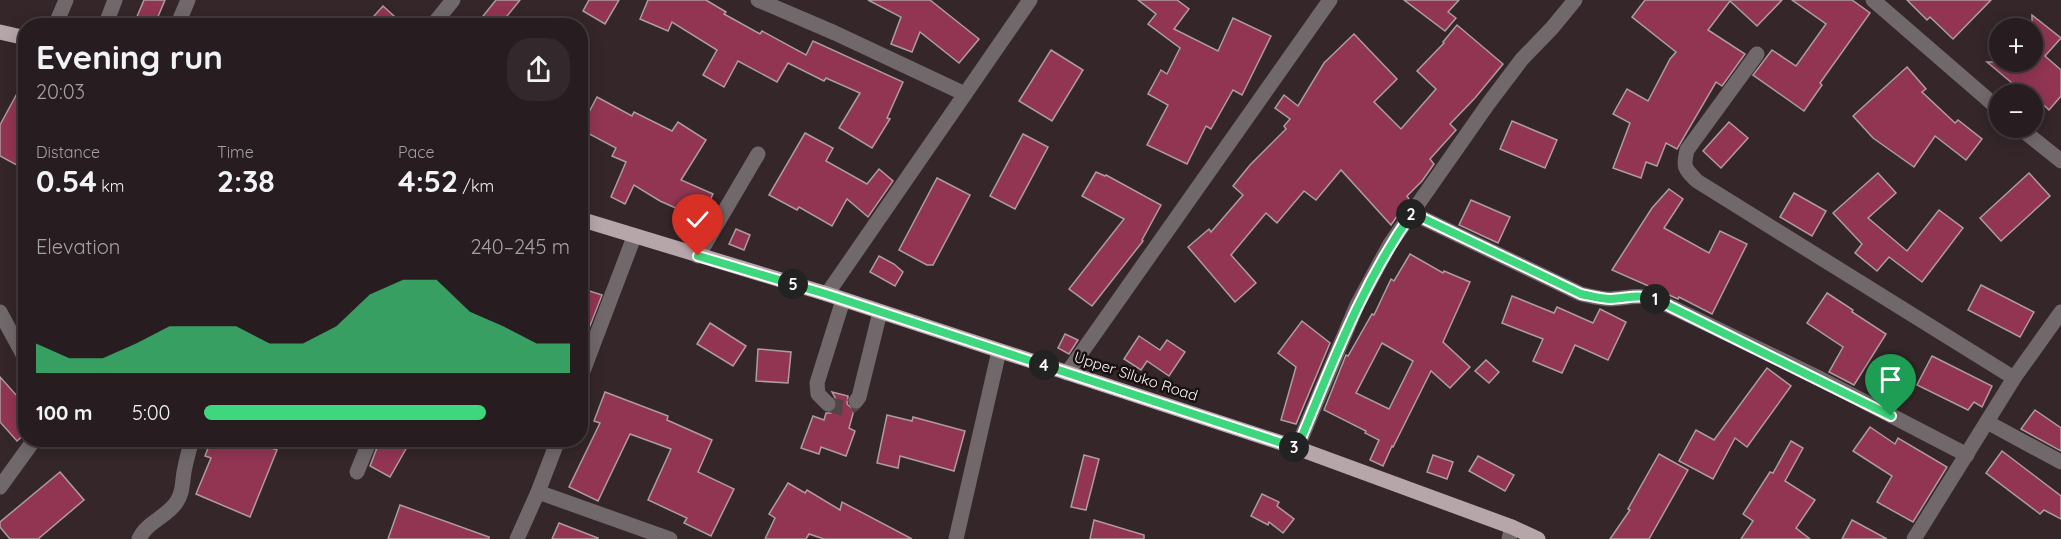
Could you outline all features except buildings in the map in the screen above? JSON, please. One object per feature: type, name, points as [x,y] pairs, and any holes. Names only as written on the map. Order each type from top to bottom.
[{"type":"main road","points":[[0,32],[18,36]]},
{"type":"main road","name":"Upper Siluko Road","points":[[588,222],[826,294],[1297,448],[1510,533],[1538,539]]},
{"type":"street","points":[[58,18],[66,0]]},
{"type":"street","points":[[108,18],[115,0]]},
{"type":"street","points":[[180,18],[188,0]]},
{"type":"street","points":[[438,18],[453,0]]},
{"type":"street","points":[[758,0],[965,94]]},
{"type":"street","points":[[826,294],[1030,0]]},
{"type":"street","points":[[1067,373],[1330,0]]},
{"type":"street","points":[[1297,448],[1357,305],[1390,244],[1522,59],[1575,0]]},
{"type":"street","points":[[1873,0],[1989,100]]},
{"type":"street","points":[[1757,54],[1687,150],[1684,163],[1686,170],[1697,181],[2014,378]]},
{"type":"street","points":[[2032,138],[2061,161]]},
{"type":"street","points":[[698,256],[758,154]]},
{"type":"street","points":[[1412,213],[1581,294],[1604,298],[1642,295],[1655,299],[1815,376],[1967,454]]},
{"type":"street","points":[[588,358],[634,237]]},
{"type":"street","points":[[828,404],[818,394],[817,383],[843,300]]},
{"type":"street","points":[[0,312],[18,345]]},
{"type":"street","points":[[856,401],[859,397],[880,312]]},
{"type":"street","points":[[1914,539],[2014,378],[2061,312]]},
{"type":"street","points":[[956,539],[999,351]]},
{"type":"street","points":[[1987,422],[2061,462]]},
{"type":"street","points":[[0,487],[29,447]]},
{"type":"street","points":[[139,539],[148,526],[166,514],[183,490],[184,473],[190,447]]},
{"type":"street","points":[[357,472],[367,447]]},
{"type":"street","points":[[517,539],[555,447]]},
{"type":"street","points":[[538,492],[670,539]]},
{"type":"tunnel","points":[[828,404],[847,408],[856,401]]},
{"type":"route","points":[[698,256],[826,294],[1297,448],[1357,305],[1390,244],[1412,213],[1581,294],[1612,299],[1642,295],[1655,299],[1815,376],[1891,416]]}]
